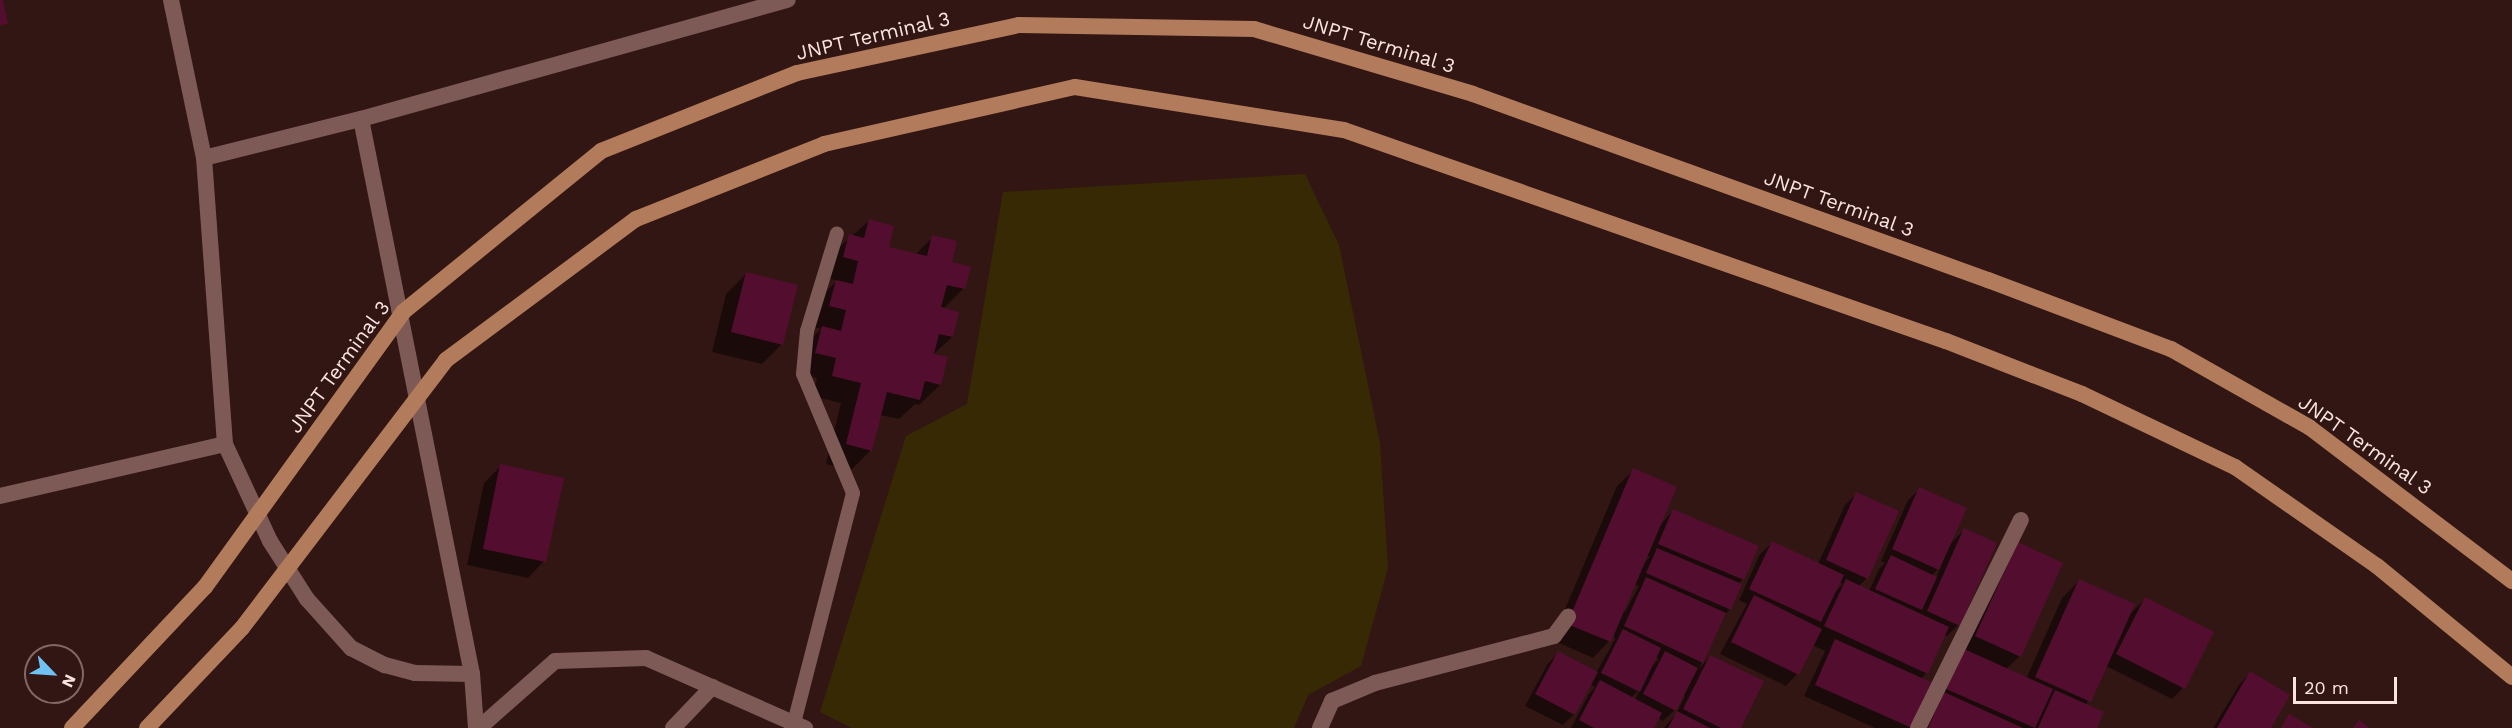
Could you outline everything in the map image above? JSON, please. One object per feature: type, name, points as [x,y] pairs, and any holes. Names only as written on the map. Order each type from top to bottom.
[{"type":"main road","name":"JNPT Terminal 3","points":[[72,728],[205,587],[403,312],[601,151],[797,73],[1019,26],[1254,29],[1473,94],[2171,349],[2309,427],[2512,581]]},
{"type":"main road","points":[[147,728],[242,628],[446,360],[636,219],[824,144],[1075,87],[1344,130],[1946,341],[2082,394],[2235,467],[2377,566],[2512,677]]},
{"type":"street","points":[[171,0],[204,158],[225,444],[270,541],[306,599],[351,648],[385,666],[415,673],[472,674]]},
{"type":"street","points":[[204,158],[361,119],[788,0]]},
{"type":"street","points":[[361,119],[472,674],[477,728]]},
{"type":"street","points":[[0,496],[225,444]]},
{"type":"street","points":[[1918,728],[2021,520]]},
{"type":"street","points":[[1320,728],[1332,701],[1376,682],[1554,636],[1568,617]]},
{"type":"street","points":[[477,728],[555,661],[646,658],[800,725]]},
{"type":"street","points":[[673,728],[712,687]]},
{"type":"lane","points":[[800,725],[853,493],[803,374],[807,331],[837,234]]},
{"type":"shaded area","points":[[1305,174],[1339,245],[1380,443],[1388,568],[1361,666],[1308,695],[1294,728],[852,728],[820,712],[906,436],[967,404],[1003,192]]},
{"type":"building","points":[[0,0],[3,0],[8,24],[0,25]]},
{"type":"building","points":[[869,219],[894,226],[889,247],[927,256],[932,235],[957,241],[952,262],[971,267],[965,289],[947,285],[941,307],[959,312],[953,337],[939,334],[934,354],[948,357],[941,385],[925,381],[920,400],[887,392],[872,451],[846,444],[861,383],[832,376],[836,358],[815,353],[822,326],[841,331],[846,310],[829,306],[836,280],[853,284],[858,261],[843,257],[849,234],[864,238]]},
{"type":"building","points":[[746,272],[798,285],[783,345],[731,332]]},
{"type":"building","points":[[500,464],[564,478],[546,562],[483,549]]},
{"type":"building","points":[[1633,468],[1677,487],[1611,642],[1567,624]]},
{"type":"building","points":[[1919,487],[1967,508],[1939,570],[1892,549]]},
{"type":"building","points":[[1856,492],[1899,511],[1868,579],[1826,560]]},
{"type":"building","points":[[1673,509],[1759,546],[1744,580],[1658,544]]},
{"type":"building","points":[[1964,528],[1997,543],[1960,626],[1927,611]]},
{"type":"building","points":[[1772,541],[1844,575],[1821,622],[1749,589]]},
{"type":"building","points":[[2018,542],[2063,563],[2021,657],[1975,636]]},
{"type":"building","points":[[1657,548],[1742,584],[1731,610],[1646,573]]},
{"type":"building","points":[[1891,555],[1937,577],[1922,610],[1875,589]]},
{"type":"building","points":[[1646,577],[1726,613],[1703,663],[1624,626]]},
{"type":"building","points":[[1846,579],[1949,627],[1928,674],[1824,626]]},
{"type":"building","points":[[2079,579],[2135,604],[2091,702],[2035,677]]},
{"type":"building","points":[[1754,595],[1822,629],[1799,675],[1731,642]]},
{"type":"building","points":[[2145,597],[2214,632],[2185,689],[2116,654]]},
{"type":"building","points":[[1623,629],[1661,648],[1640,692],[1601,673]]},
{"type":"building","points":[[1835,639],[1933,683],[1912,728],[1815,685]]},
{"type":"building","points":[[1964,649],[2053,689],[2035,728],[1946,689]]},
{"type":"building","points":[[1558,651],[1598,672],[1575,715],[1535,694]]},
{"type":"building","points":[[1665,651],[1698,668],[1676,711],[1643,694]]},
{"type":"building","points":[[1710,655],[1764,681],[1741,728],[1721,728],[1683,709]]},
{"type":"building","points":[[2250,671],[2290,695],[2271,728],[2217,728]]},
{"type":"building","points":[[1600,680],[1662,713],[1654,728],[1594,728],[1579,720]]},
{"type":"building","points":[[2055,690],[2104,712],[2097,728],[2038,728]]},
{"type":"building","points":[[1944,692],[2023,728],[1928,728]]},
{"type":"building","points":[[1677,711],[1710,728],[1668,728]]},
{"type":"building","points":[[2289,714],[2313,728],[2281,728]]},
{"type":"building","points":[[2359,720],[2370,728],[2353,728]]}]
